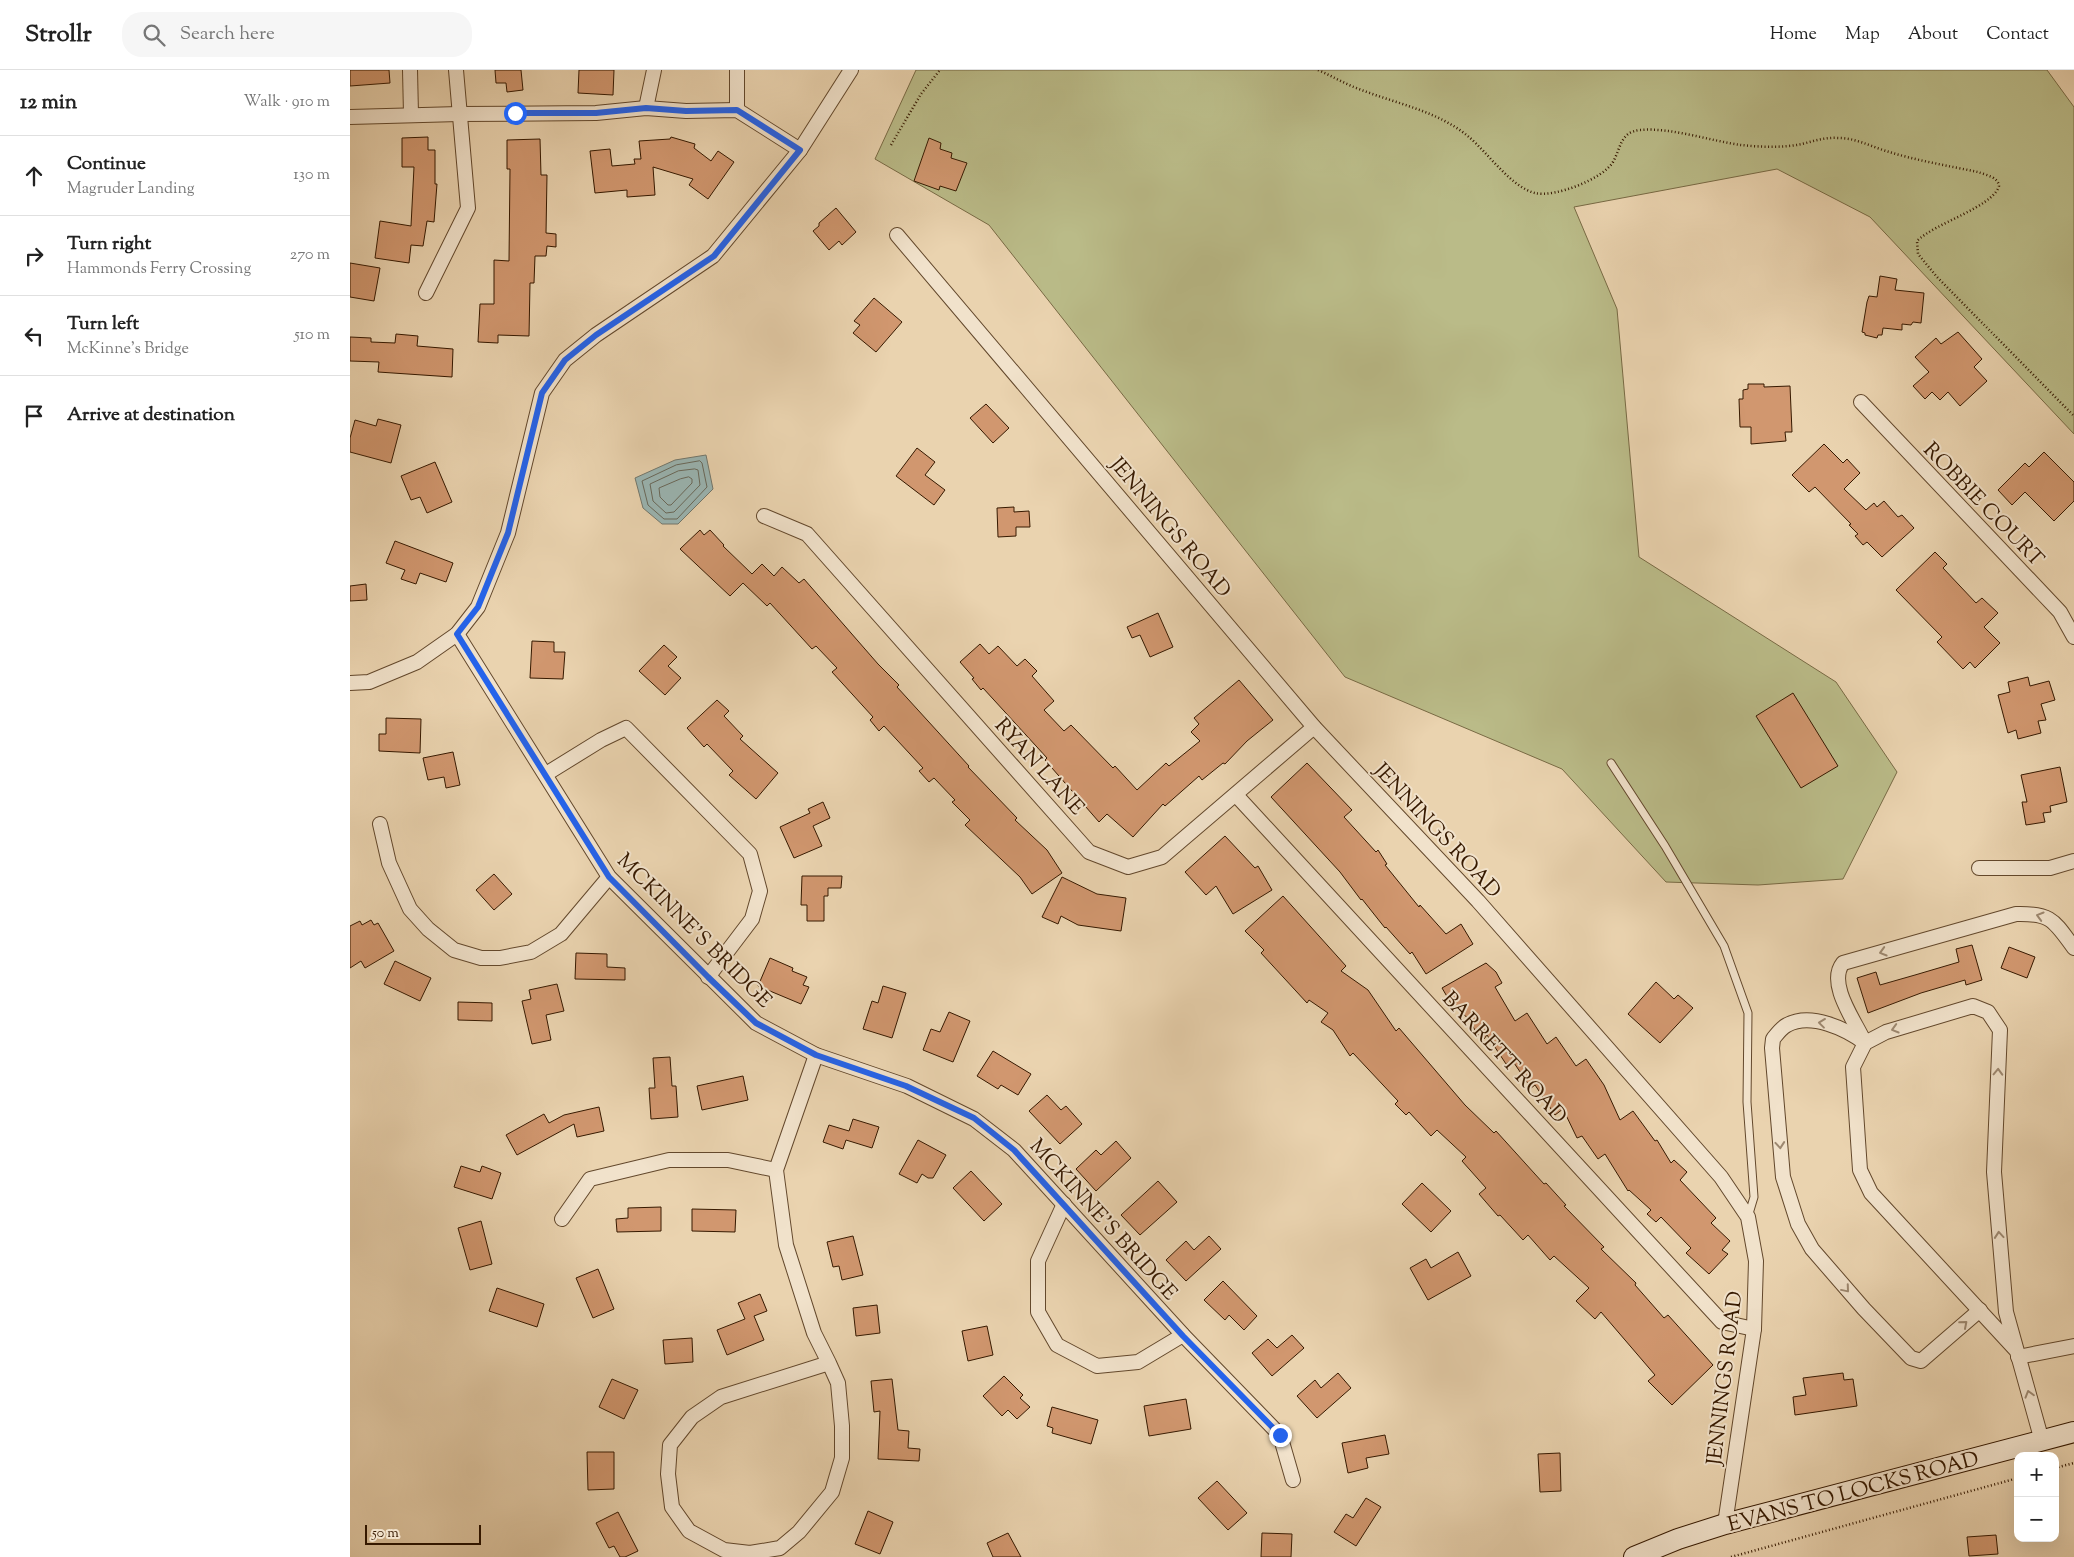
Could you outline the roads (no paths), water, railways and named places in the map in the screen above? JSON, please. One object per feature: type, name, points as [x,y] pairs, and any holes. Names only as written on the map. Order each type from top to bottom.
[{"type":"street","points":[[410,70],[411,114]]},
{"type":"street","points":[[426,293],[468,208],[456,70]]},
{"type":"street","points":[[646,108],[654,70]]},
{"type":"street","points":[[737,70],[737,110]]},
{"type":"street","points":[[350,683],[369,682],[417,662],[457,634],[478,607],[508,533],[542,393],[565,360],[596,335],[714,256],[800,150],[851,70]]},
{"type":"street","points":[[350,117],[411,114],[596,113],[646,108],[686,111],[737,110],[800,150]]},
{"type":"street","name":"JENNINGS ROAD","points":[[897,235],[1314,727],[1478,901],[1721,1176],[1748,1218],[1756,1260],[1754,1329],[1725,1524]]},
{"type":"street","name":"ROBBIE COURT","points":[[1861,402],[2060,612],[2074,636]]},
{"type":"street","name":"RYAN LANE","points":[[764,516],[807,534],[1089,852],[1128,866],[1162,857],[1314,727]]},
{"type":"street","name":"MCKINNE'S BRIDGE","points":[[457,634],[609,877],[756,1023],[816,1055],[906,1086],[974,1118],[1014,1150],[1183,1336],[1280,1435],[1292,1480]]},
{"type":"street","points":[[546,774],[601,740],[626,728],[750,854],[760,891],[752,919],[708,977]]},
{"type":"street","name":"BARRETT ROAD","points":[[1236,795],[1722,1322],[1754,1329]]},
{"type":"street","points":[[380,824],[388,863],[410,908],[428,929],[454,950],[481,958],[500,958],[531,952],[561,934],[609,877]]},
{"type":"street","points":[[1979,868],[2050,868],[2074,861]]},
{"type":"street","points":[[1865,1043],[1839,991],[1837,978],[1843,963],[2016,914],[2034,913],[2045,916],[2055,922],[2074,948]]},
{"type":"street","points":[[2017,1354],[1980,1310],[1870,1193],[1860,1170],[1853,1067],[1865,1043],[1886,1032],[1974,1006],[1988,1012],[2000,1030],[1994,1172],[2006,1312],[2042,1441]]},
{"type":"street","points":[[1865,1043],[1849,1032],[1828,1023],[1803,1021],[1788,1024],[1773,1039],[1772,1048],[1783,1177],[1789,1202],[1798,1224],[1812,1249],[1864,1310],[1911,1358],[1922,1361],[1980,1310]]},
{"type":"street","points":[[816,1055],[776,1170],[786,1245],[814,1333],[829,1362],[838,1383],[842,1426],[842,1458],[832,1492],[804,1526],[780,1548],[750,1553],[724,1550],[689,1531],[672,1507],[668,1474],[670,1445],[692,1417],[721,1397],[829,1362]]},
{"type":"street","points":[[562,1219],[590,1179],[669,1160],[728,1160],[776,1170]]},
{"type":"street","points":[[1064,1204],[1038,1261],[1038,1312],[1057,1345],[1097,1366],[1138,1362],[1183,1336]]},
{"type":"street","points":[[2017,1354],[2074,1346]]},
{"type":"street","name":"EVANS TO LOCKS ROAD","points":[[1634,1557],[1678,1538],[1725,1524],[2074,1432]]},
{"type":"lane","points":[[1611,763],[1724,946],[1748,1013],[1747,1102],[1754,1197],[1748,1218]]},
{"type":"water","points":[[706,455],[713,489],[678,524],[662,524],[643,508],[635,478],[675,460]]}]
